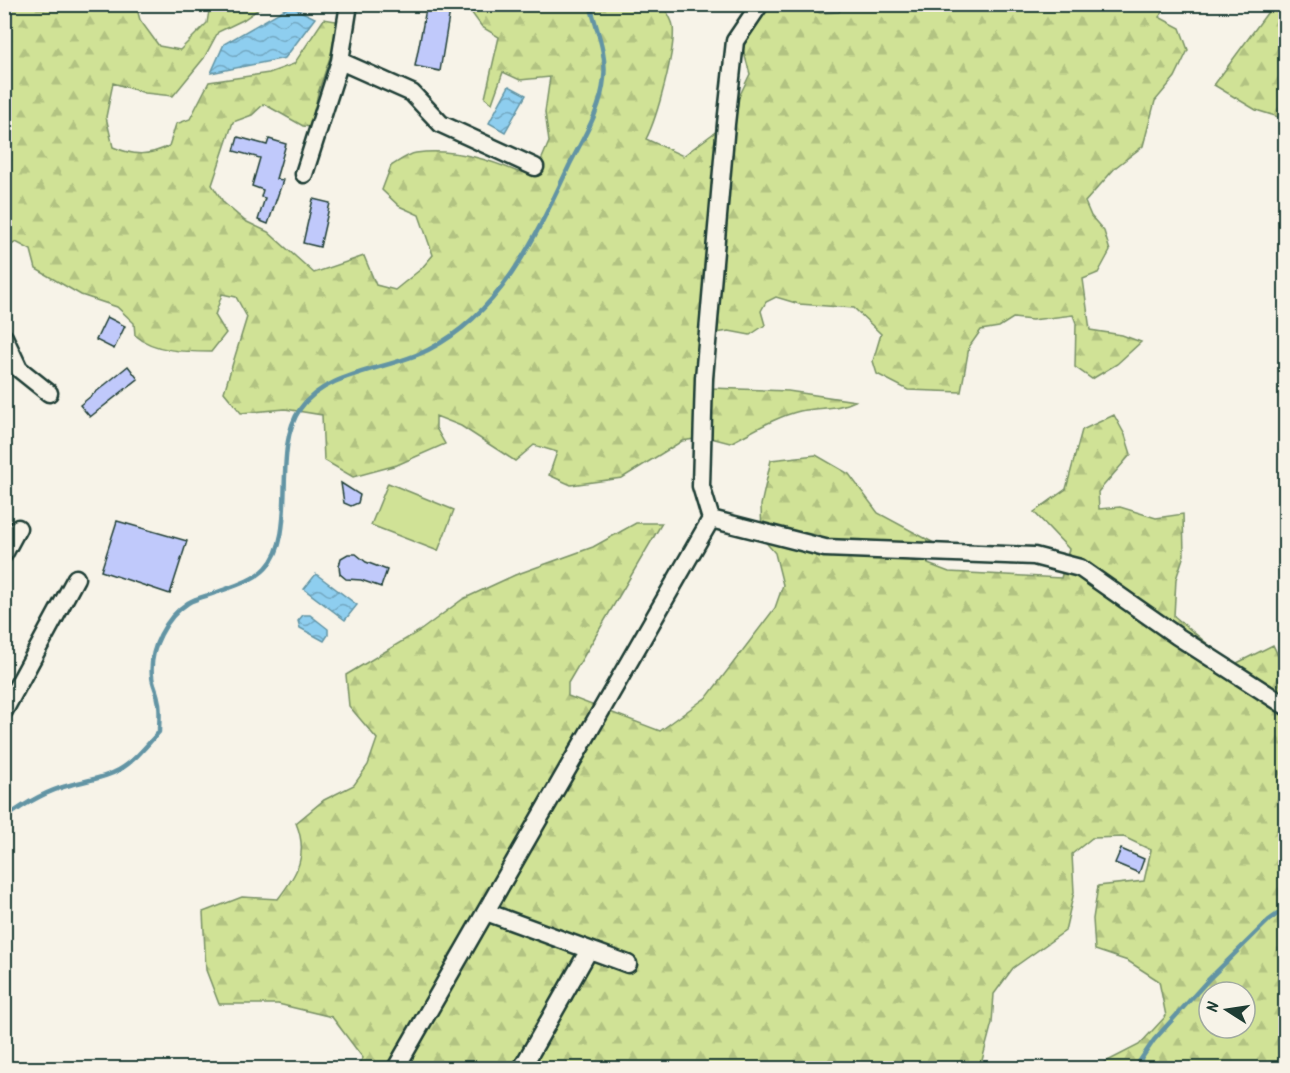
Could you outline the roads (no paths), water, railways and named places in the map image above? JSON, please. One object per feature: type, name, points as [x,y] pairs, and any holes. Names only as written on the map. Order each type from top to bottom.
[{"type":"street","points":[[304,174],[340,61],[349,4]]},
{"type":"street","points":[[396,1068],[711,519],[701,486],[704,378],[726,124],[735,41],[760,4]]},
{"type":"street","points":[[340,61],[412,93],[441,124],[535,167]]},
{"type":"street","points":[[4,337],[19,369],[49,393]]},
{"type":"street","points":[[711,519],[825,548],[1034,556],[1080,568],[1177,636],[1286,706]]},
{"type":"street","points":[[4,554],[18,528]]},
{"type":"street","points":[[4,711],[76,578]]},
{"type":"street","points":[[486,912],[628,964]]},
{"type":"street","points":[[522,1068],[589,950]]},
{"type":"water","points":[[290,6],[315,18],[285,58],[211,73],[224,44]]},
{"type":"water","points":[[509,86],[526,95],[505,132],[489,123]]},
{"type":"water","points":[[316,574],[357,605],[345,620],[304,589]]},
{"type":"water","points":[[303,615],[310,615],[328,629],[328,635],[324,641],[300,628],[298,621]]},
{"type":"waterway","points":[[4,819],[44,794],[119,770],[136,757],[159,732],[159,707],[152,679],[153,655],[156,645],[166,625],[180,609],[198,598],[255,577],[266,568],[276,553],[284,514],[287,446],[292,426],[300,409],[311,396],[342,379],[412,357],[454,334],[476,315],[514,271],[543,220],[591,124],[599,102],[605,68],[590,4]]},
{"type":"waterway","points":[[1135,1068],[1154,1040],[1209,979],[1269,920],[1286,908]]}]
